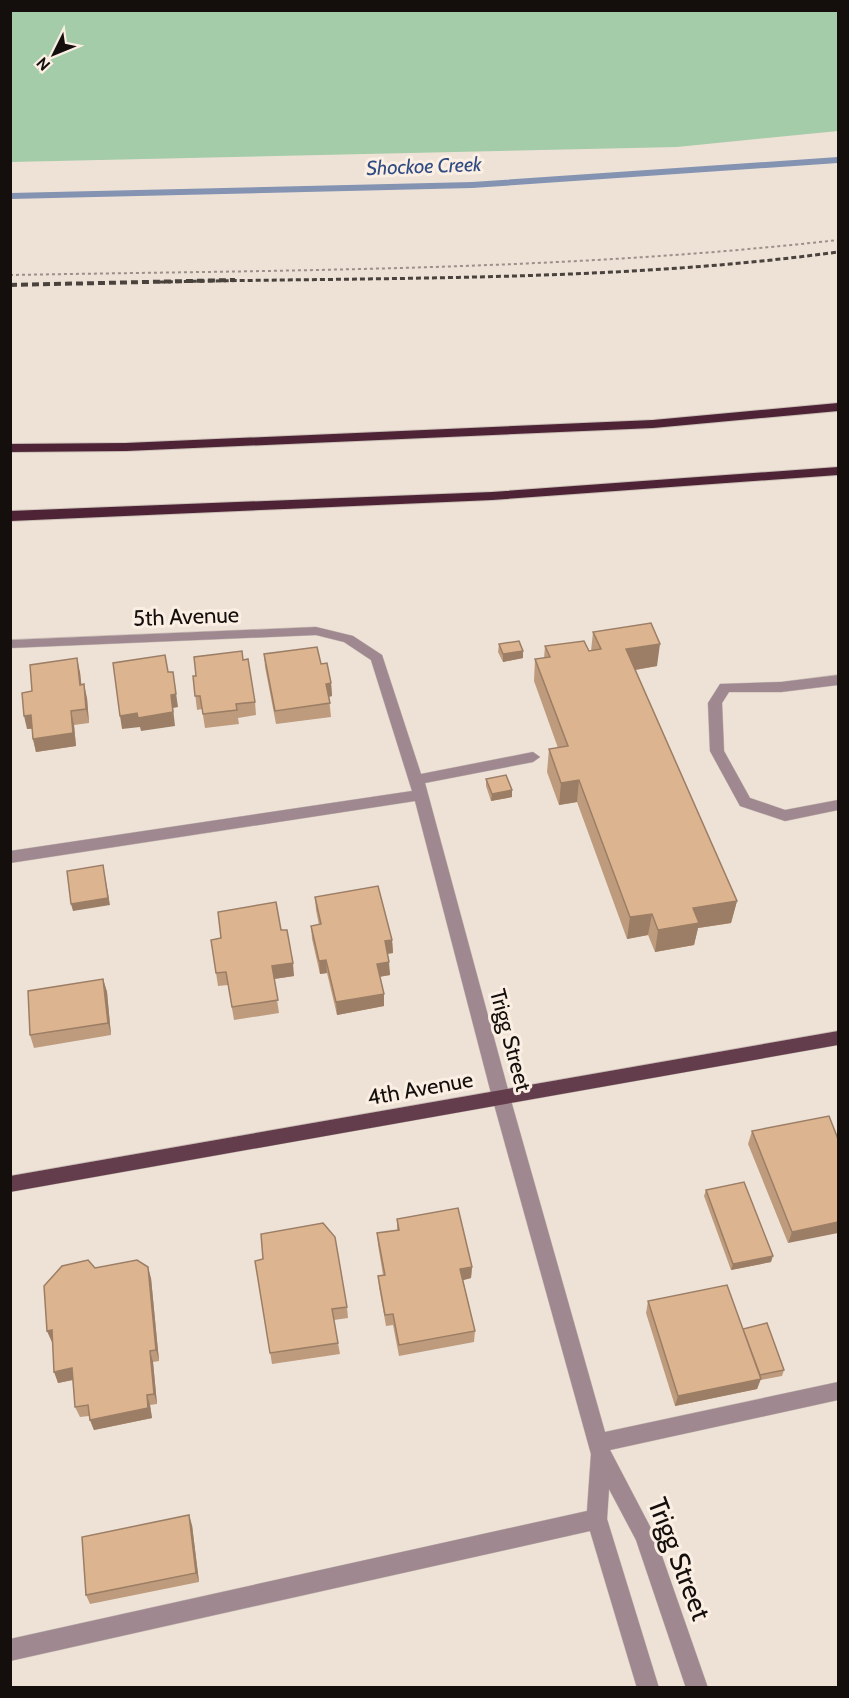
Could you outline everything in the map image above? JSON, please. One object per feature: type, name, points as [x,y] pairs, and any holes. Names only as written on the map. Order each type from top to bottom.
[{"type":"highway","points":[[10,448],[126,447],[641,424],[838,407]]},
{"type":"highway","points":[[10,516],[492,496],[838,471]]},
{"type":"main road","name":"4th Avenue","points":[[10,1184],[838,1038]]},
{"type":"street","name":"5th Avenue","points":[[10,644],[316,631],[341,635],[361,645]]},
{"type":"street","name":"Trigg Street","points":[[361,645],[377,658],[418,787],[501,1097],[599,1448],[645,1536],[697,1688]]},
{"type":"street","points":[[838,680],[781,687],[725,687],[715,703],[717,751],[745,802],[785,816],[838,806]]},
{"type":"street","points":[[10,857],[418,787],[533,758]]},
{"type":"street","points":[[599,1448],[838,1391]]},
{"type":"street","name":"Trigg Street","points":[[599,1448],[597,1518],[648,1688]]},
{"type":"street","points":[[10,1650],[597,1518]]},
{"type":"path","points":[[10,275],[197,272],[658,256],[838,240]]},
{"type":"green space","points":[[10,11],[838,11],[838,131],[677,147],[11,162]]},
{"type":"building","points":[[651,623],[660,644],[626,649],[737,901],[693,908],[699,923],[658,930],[652,914],[630,917],[579,780],[561,783],[549,749],[568,746],[535,659],[550,657],[545,646],[584,641],[589,651],[601,649],[593,632]]},
{"type":"building","points":[[519,641],[523,651],[503,654],[499,644]]},
{"type":"building","points":[[317,647],[321,664],[327,663],[331,683],[326,684],[330,703],[275,711],[264,654]]},
{"type":"building","points":[[242,651],[243,660],[248,659],[255,702],[236,704],[237,710],[203,714],[200,696],[195,696],[194,657]]},
{"type":"building","points":[[165,655],[168,672],[173,672],[176,694],[171,695],[173,712],[138,718],[137,713],[120,716],[113,663]]},
{"type":"building","points":[[77,658],[80,685],[84,684],[86,709],[71,711],[73,733],[33,739],[31,715],[24,716],[22,693],[32,691],[30,665]]},
{"type":"building","points":[[506,775],[512,790],[492,794],[486,779]]},
{"type":"building","points":[[103,865],[108,898],[71,904],[67,871]]},
{"type":"building","points":[[378,886],[392,940],[385,941],[389,962],[377,964],[384,994],[336,1002],[326,960],[319,961],[311,926],[321,924],[315,897]]},
{"type":"building","points":[[276,902],[281,930],[287,930],[293,963],[272,966],[278,1000],[232,1007],[226,972],[216,973],[211,940],[221,938],[218,912]]},
{"type":"building","points":[[103,979],[108,1023],[30,1035],[28,991]]},
{"type":"building","points":[[829,1116],[838,1139],[838,1222],[792,1232],[752,1131]]},
{"type":"building","points":[[744,1182],[773,1256],[733,1264],[706,1190]]},
{"type":"building","points":[[458,1208],[472,1267],[460,1269],[475,1331],[399,1345],[393,1314],[385,1315],[378,1276],[385,1275],[377,1233],[399,1230],[397,1219]]},
{"type":"building","points":[[323,1223],[335,1237],[347,1307],[332,1309],[338,1343],[270,1353],[255,1261],[263,1259],[261,1234]]},
{"type":"building","points":[[88,1260],[95,1268],[137,1260],[148,1267],[156,1350],[150,1351],[154,1394],[147,1395],[148,1408],[90,1420],[88,1405],[75,1407],[72,1368],[54,1372],[52,1330],[47,1331],[44,1286],[62,1266]]},
{"type":"building","points":[[727,1285],[761,1379],[678,1396],[648,1301]]},
{"type":"building","points":[[767,1323],[784,1370],[760,1375],[743,1329]]},
{"type":"building","points":[[189,1515],[196,1573],[86,1595],[82,1537]]},
{"type":"waterway","name":"Shockoe Creek","points":[[10,196],[472,185],[838,160]]},
{"type":"railway","points":[[160,282],[585,273],[755,262],[838,252]]},
{"type":"railway","points":[[10,285],[235,280]]}]
